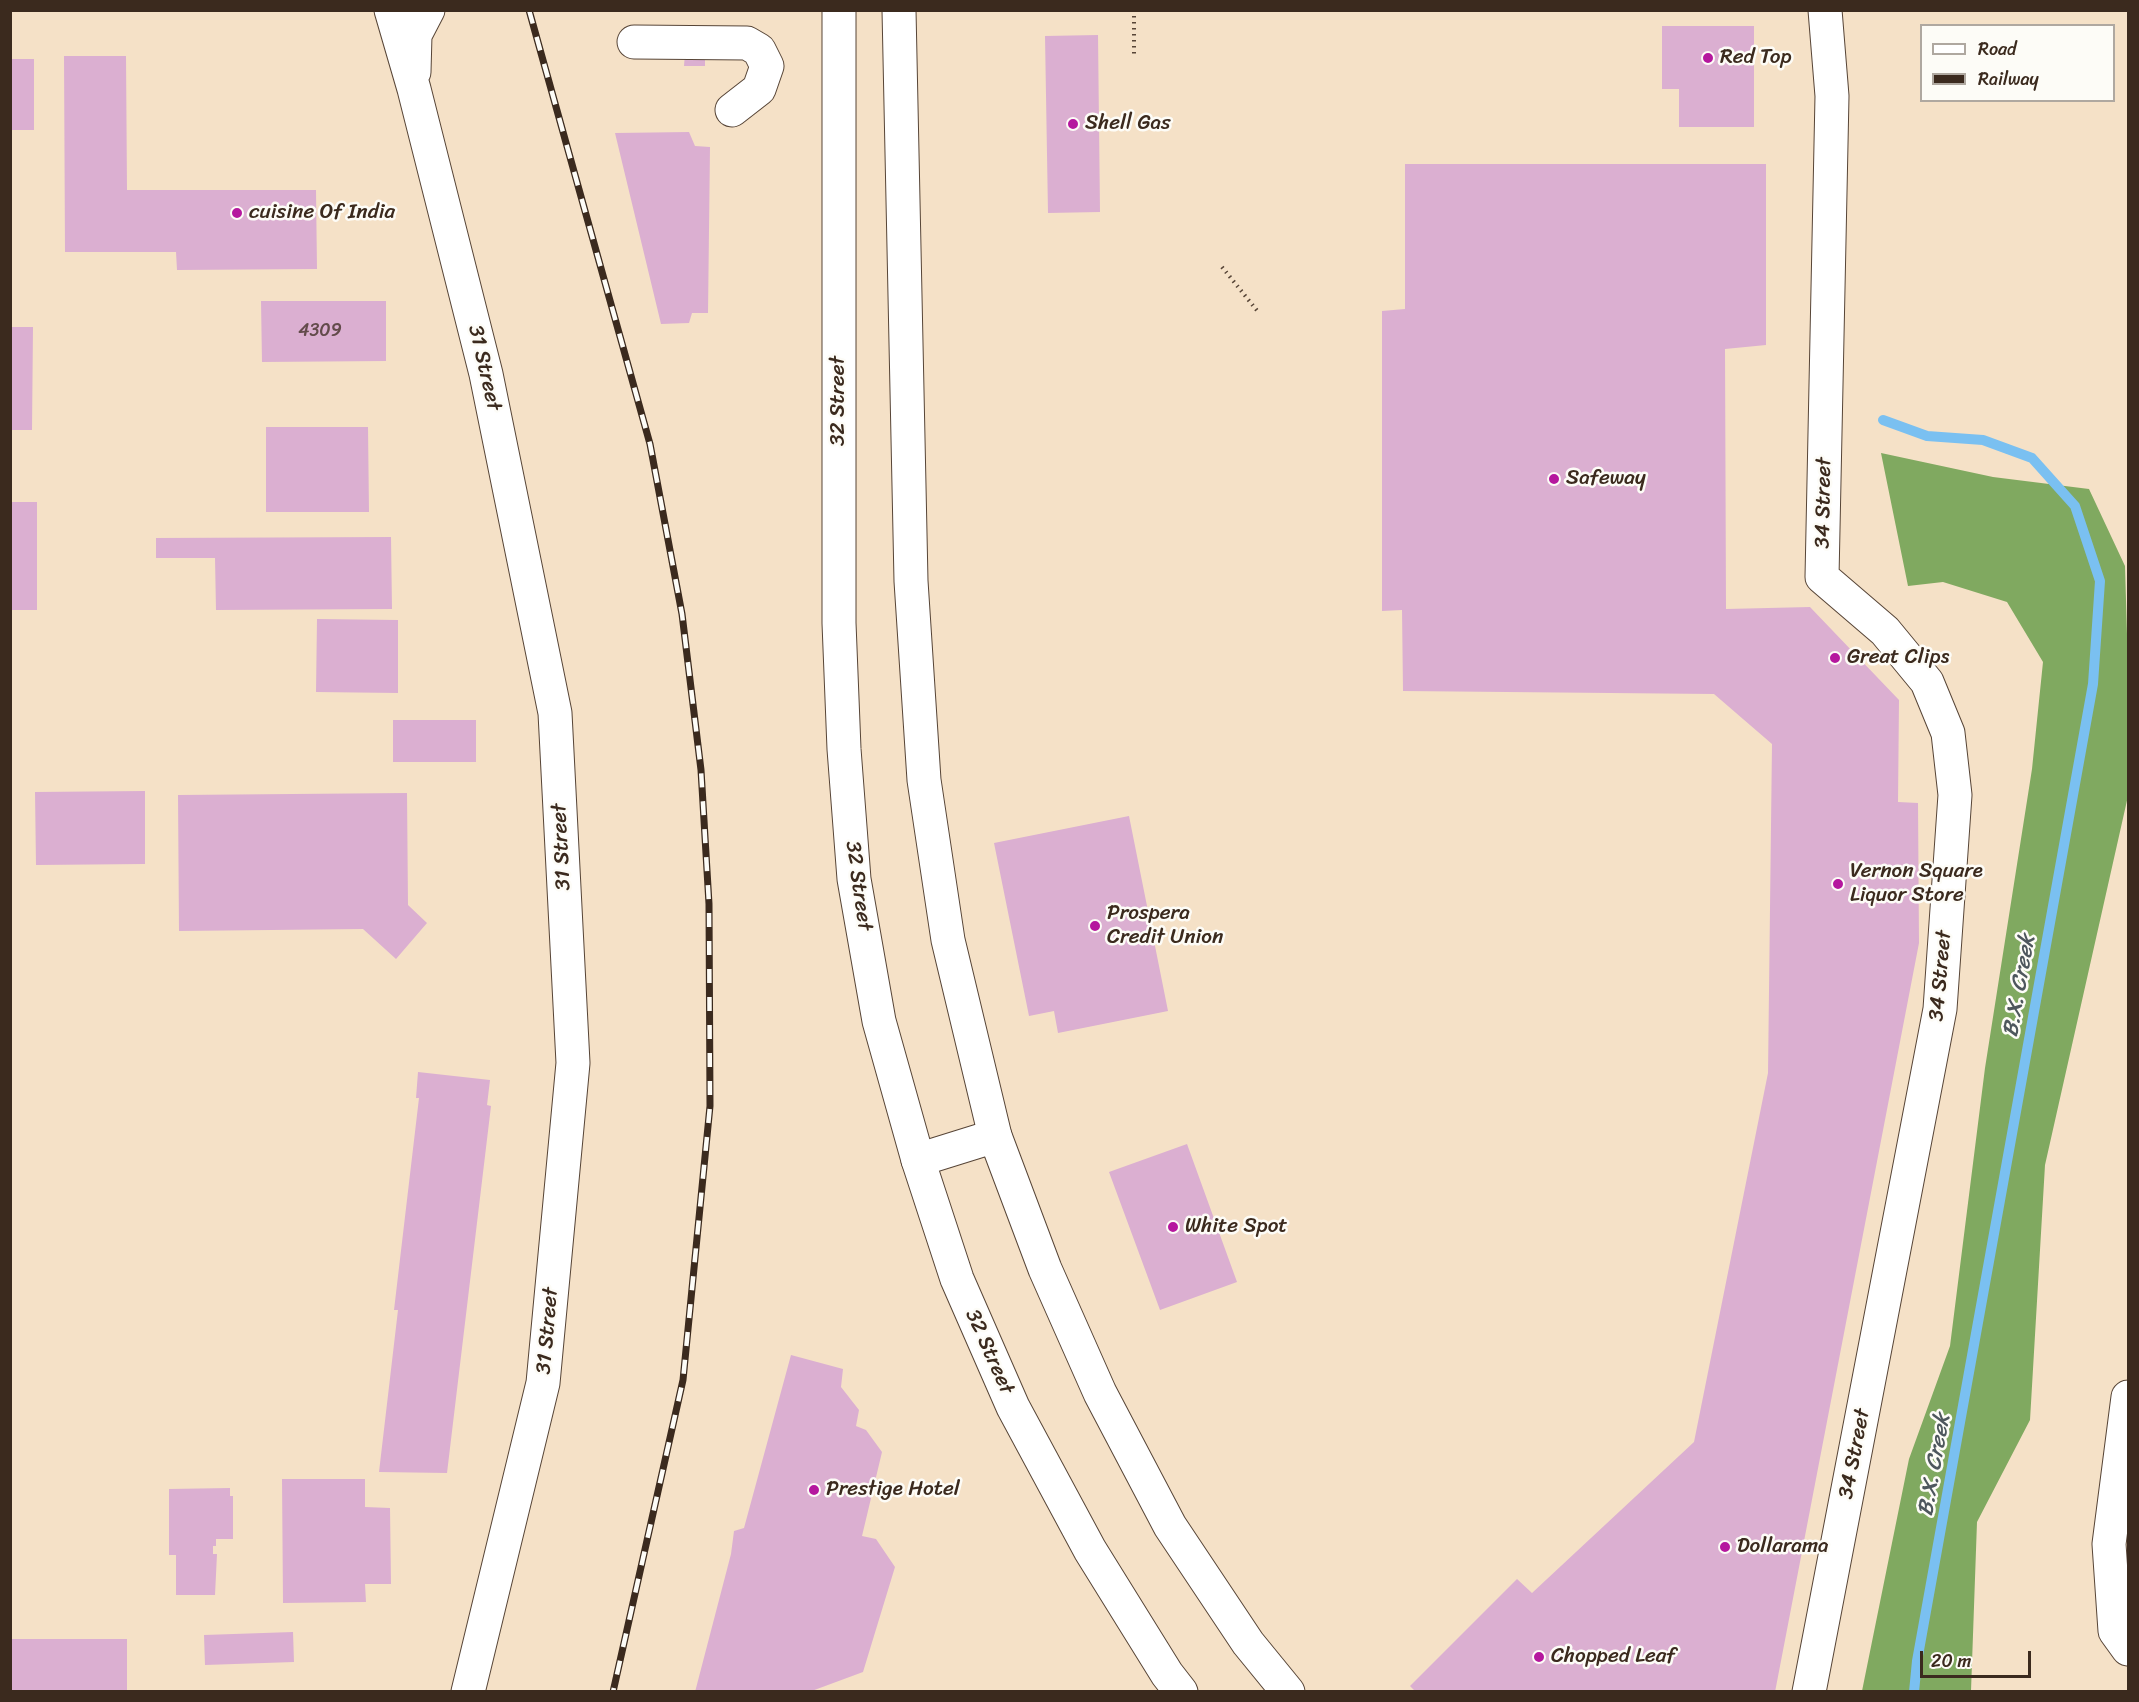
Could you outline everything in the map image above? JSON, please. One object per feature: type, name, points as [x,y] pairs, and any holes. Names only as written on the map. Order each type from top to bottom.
[{"type":"main road","name":"31 Street","points":[[391,10],[414,88],[486,374],[555,713],[573,1063],[543,1383],[468,1692]]},
{"type":"main road","points":[[414,88],[415,35],[428,10]]},
{"type":"main road","name":"32 Street","points":[[839,10],[839,623],[844,749],[854,879],[879,1021],[918,1160],[957,1279],[1013,1407],[1090,1550],[1167,1674],[1181,1692]]},
{"type":"main road","points":[[899,10],[911,581],[924,780],[948,940],[995,1136],[1045,1269],[1100,1393],[1170,1526],[1248,1643],[1288,1692]]},
{"type":"main road","name":"34 Street","points":[[1809,1692],[1940,1010],[1955,795],[1948,733],[1928,682],[1885,631],[1822,577],[1832,96],[1825,10]]},
{"type":"main road","points":[[634,42],[747,43],[759,50],[767,66],[759,88],[732,110]]},
{"type":"main road","points":[[918,1160],[995,1136]]},
{"type":"main road","points":[[2124,1631],[2109,1544],[2128,1397]]},
{"type":"path","points":[[1134,10],[1134,55]]},
{"type":"path","points":[[1222,267],[1259,313]]},
{"type":"green space","points":[[1881,453],[1993,477],[2089,489],[2125,566],[2128,796],[2045,1165],[2030,1420],[1977,1522],[1971,1691],[1862,1691],[1909,1459],[1950,1346],[1985,1068],[2032,769],[2043,662],[2007,602],[1943,582],[1908,586]]},
{"type":"building","name":"Red Top","points":[[1662,26],[1754,26],[1754,127],[1679,127],[1679,89],[1662,89]]},
{"type":"building","name":"Shell Gas","points":[[1098,35],[1100,212],[1048,213],[1045,36]]},
{"type":"building","points":[[685,53],[705,54],[705,66],[684,66]]},
{"type":"building","points":[[64,56],[126,56],[127,190],[316,190],[317,269],[177,270],[176,252],[65,252]]},
{"type":"building","points":[[10,59],[34,59],[34,130],[10,130]]},
{"type":"building","points":[[689,132],[695,146],[710,147],[708,313],[692,313],[689,323],[661,324],[615,133]]},
{"type":"building","points":[[1405,164],[1766,164],[1766,345],[1725,349],[1726,609],[1810,607],[1899,700],[1898,802],[1918,803],[1919,943],[1775,1692],[1416,1692],[1410,1686],[1517,1579],[1532,1593],[1694,1442],[1768,1073],[1772,744],[1714,694],[1403,691],[1402,610],[1382,611],[1382,311],[1405,309]]},
{"type":"building","points":[[261,301],[386,301],[386,361],[262,362]]},
{"type":"building","points":[[10,327],[33,327],[32,430],[10,430]]},
{"type":"building","points":[[266,427],[368,427],[369,512],[266,512]]},
{"type":"building","points":[[10,502],[37,502],[37,610],[10,610]]},
{"type":"building","points":[[391,537],[392,609],[216,610],[215,558],[156,558],[156,538]]},
{"type":"building","points":[[317,619],[398,620],[398,693],[316,692]]},
{"type":"building","points":[[393,720],[476,720],[476,762],[393,762]]},
{"type":"building","points":[[145,791],[145,864],[36,865],[35,792]]},
{"type":"building","points":[[407,793],[408,905],[427,923],[396,959],[363,929],[179,931],[178,795]]},
{"type":"building","points":[[1129,816],[1168,1011],[1058,1033],[1054,1011],[1029,1016],[994,843]]},
{"type":"building","points":[[418,1072],[490,1080],[487,1105],[491,1106],[447,1473],[379,1472],[398,1310],[394,1310],[419,1098],[416,1098]]},
{"type":"building","name":"White Spot","points":[[1187,1144],[1237,1282],[1160,1310],[1109,1172]]},
{"type":"building","name":"Prestige Hotel","points":[[791,1355],[843,1369],[841,1387],[859,1410],[856,1426],[866,1430],[882,1452],[862,1536],[876,1539],[895,1567],[863,1672],[809,1692],[695,1692],[731,1554],[734,1531],[744,1528]]},
{"type":"building","points":[[282,1479],[365,1479],[365,1507],[390,1508],[391,1584],[365,1584],[366,1602],[283,1603]]},
{"type":"building","points":[[230,1488],[230,1496],[233,1496],[233,1539],[216,1539],[216,1546],[213,1546],[213,1554],[217,1554],[215,1595],[176,1595],[176,1555],[169,1555],[169,1489]]},
{"type":"building","points":[[293,1632],[294,1662],[205,1665],[204,1635]]},
{"type":"building","points":[[10,1639],[127,1639],[127,1692],[10,1692]]},
{"type":"waterway","name":"B.X. Creek","points":[[1883,420],[1927,436],[1983,440],[2032,458],[2075,506],[2100,581],[2093,684],[1917,1661],[1914,1692]]},
{"type":"railway","points":[[529,10],[650,444],[682,614],[701,770],[709,904],[710,1106],[683,1380],[613,1692]]},
{"type":"place","name":"Red Top","points":[[1708,58]]},
{"type":"place","name":"Shell Gas","points":[[1073,124]]},
{"type":"place","name":"cuisine Of India","points":[[237,213]]},
{"type":"place","name":"Safeway","points":[[1554,479]]},
{"type":"place","name":"Great Clips","points":[[1835,658]]},
{"type":"place","name":"Vernon Square Liquor Store","points":[[1838,884]]},
{"type":"place","name":"Prospera Credit Union","points":[[1095,926]]},
{"type":"place","name":"White Spot","points":[[1173,1227]]},
{"type":"place","name":"Prestige Hotel","points":[[814,1490]]},
{"type":"place","name":"Dollarama","points":[[1725,1547]]},
{"type":"place","name":"Chopped Leaf","points":[[1539,1657]]}]
